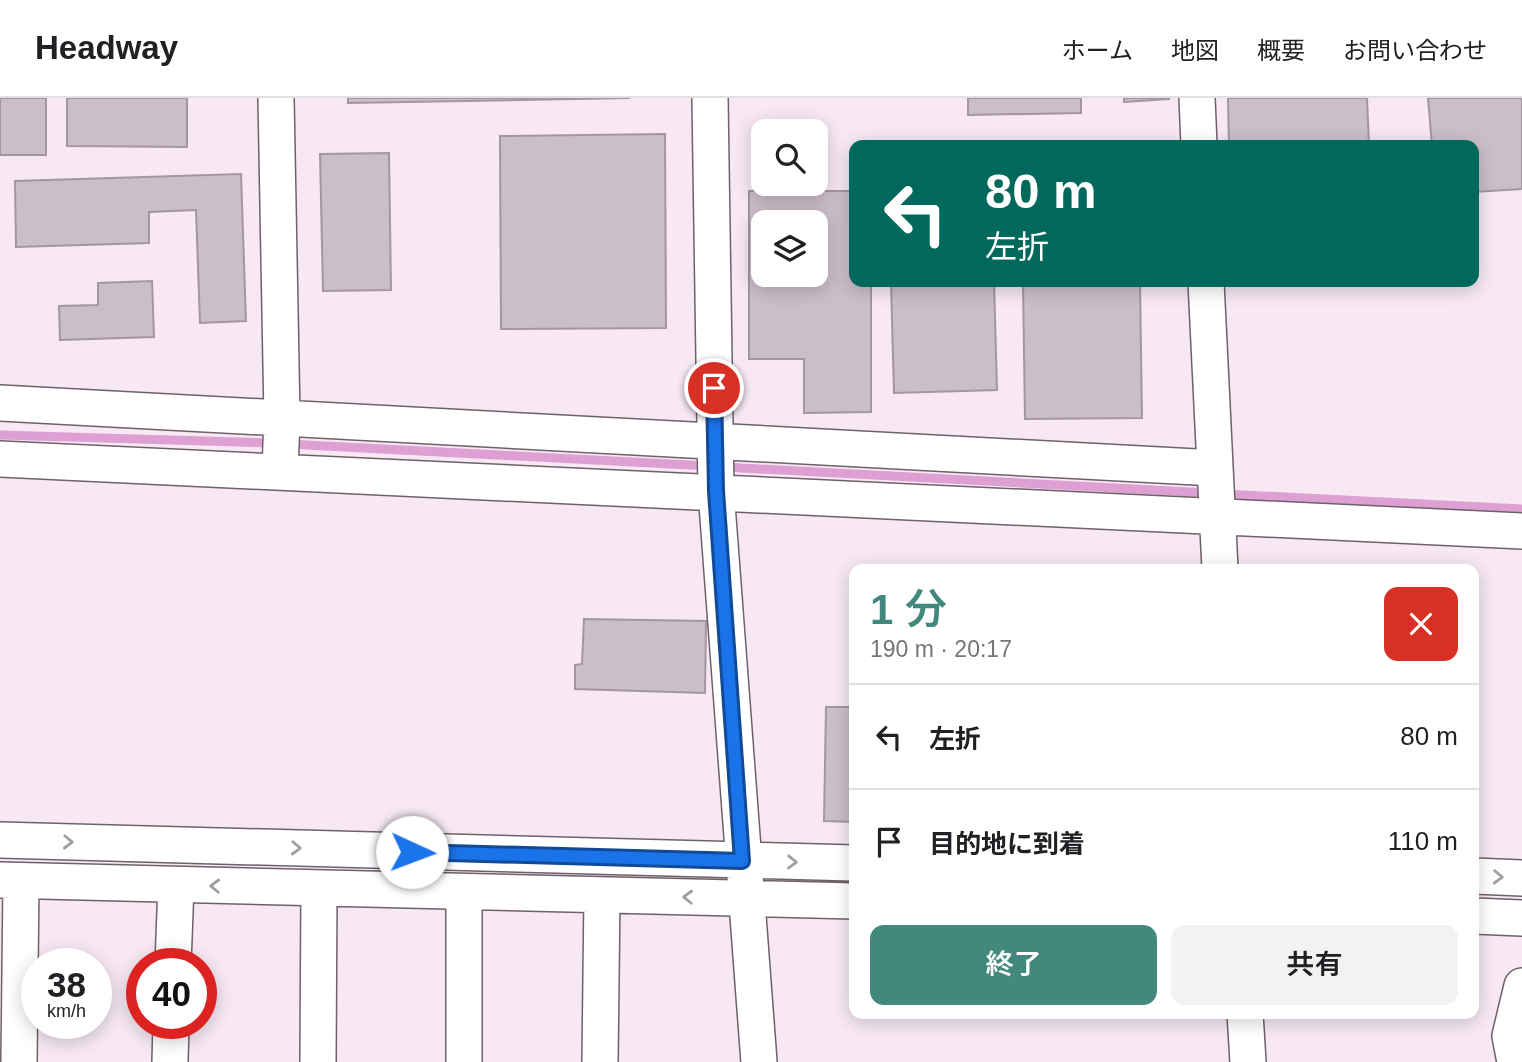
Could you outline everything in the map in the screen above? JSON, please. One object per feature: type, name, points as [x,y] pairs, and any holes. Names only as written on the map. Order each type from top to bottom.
[{"type":"street","points":[[276,98],[282,418],[280,471]]},
{"type":"street","points":[[710,98],[716,491],[759,1062]]},
{"type":"street","points":[[1197,98],[1199,140]]},
{"type":"street","points":[[1206,287],[1220,564]]},
{"type":"street","points":[[0,403],[1215,468]]},
{"type":"street","points":[[0,459],[1217,514],[1522,531]]},
{"type":"street","points":[[0,840],[849,863]]},
{"type":"street","points":[[1479,876],[1522,878]]},
{"type":"street","points":[[19,1062],[10,881],[849,901]]},
{"type":"street","points":[[174,948],[176,885]]},
{"type":"street","points":[[318,1062],[319,888]]},
{"type":"street","points":[[464,892],[464,1062]]},
{"type":"street","points":[[600,1062],[602,895]]},
{"type":"street","points":[[1479,916],[1522,918]]},
{"type":"street","points":[[1515,1062],[1510,1036],[1522,986]]},
{"type":"street","points":[[1245,1019],[1248,1062]]},
{"type":"street","points":[[170,1062],[171,1039]]},
{"type":"building","points":[[0,98],[46,98],[46,155],[0,155]]},
{"type":"building","points":[[67,98],[187,98],[187,147],[67,146]]},
{"type":"building","points":[[348,98],[630,98],[348,103]]},
{"type":"building","points":[[968,98],[1081,98],[1081,113],[968,115]]},
{"type":"building","points":[[1124,98],[1169,98],[1169,99],[1124,102]]},
{"type":"building","points":[[1228,98],[1367,98],[1369,140],[1229,140]]},
{"type":"building","points":[[1428,98],[1522,98],[1522,189],[1479,192],[1479,140],[1432,140]]},
{"type":"building","points":[[665,134],[666,328],[501,329],[500,136]]},
{"type":"building","points":[[389,153],[391,290],[323,291],[320,154]]},
{"type":"building","points":[[241,174],[246,321],[200,323],[196,210],[149,212],[149,243],[16,247],[15,181]]},
{"type":"building","points":[[749,191],[751,196],[828,196],[828,191],[849,191],[849,287],[871,287],[871,412],[804,413],[804,359],[749,359]]},
{"type":"building","points":[[152,281],[154,337],[60,340],[59,306],[98,305],[98,283]]},
{"type":"building","points":[[891,287],[994,287],[997,390],[894,393]]},
{"type":"building","points":[[1023,287],[1140,287],[1142,418],[1025,419]]},
{"type":"building","points":[[584,619],[706,621],[705,693],[575,689],[575,665],[582,664]]},
{"type":"building","points":[[826,707],[849,707],[849,822],[824,821]]},
{"type":"waterway","points":[[0,435],[273,443]]},
{"type":"waterway","points":[[287,444],[709,466]]},
{"type":"waterway","points":[[723,467],[1209,493]]},
{"type":"waterway","points":[[1223,494],[1522,509]]},
{"type":"route","points":[[412,852],[742,861],[716,491],[714,388]]}]
